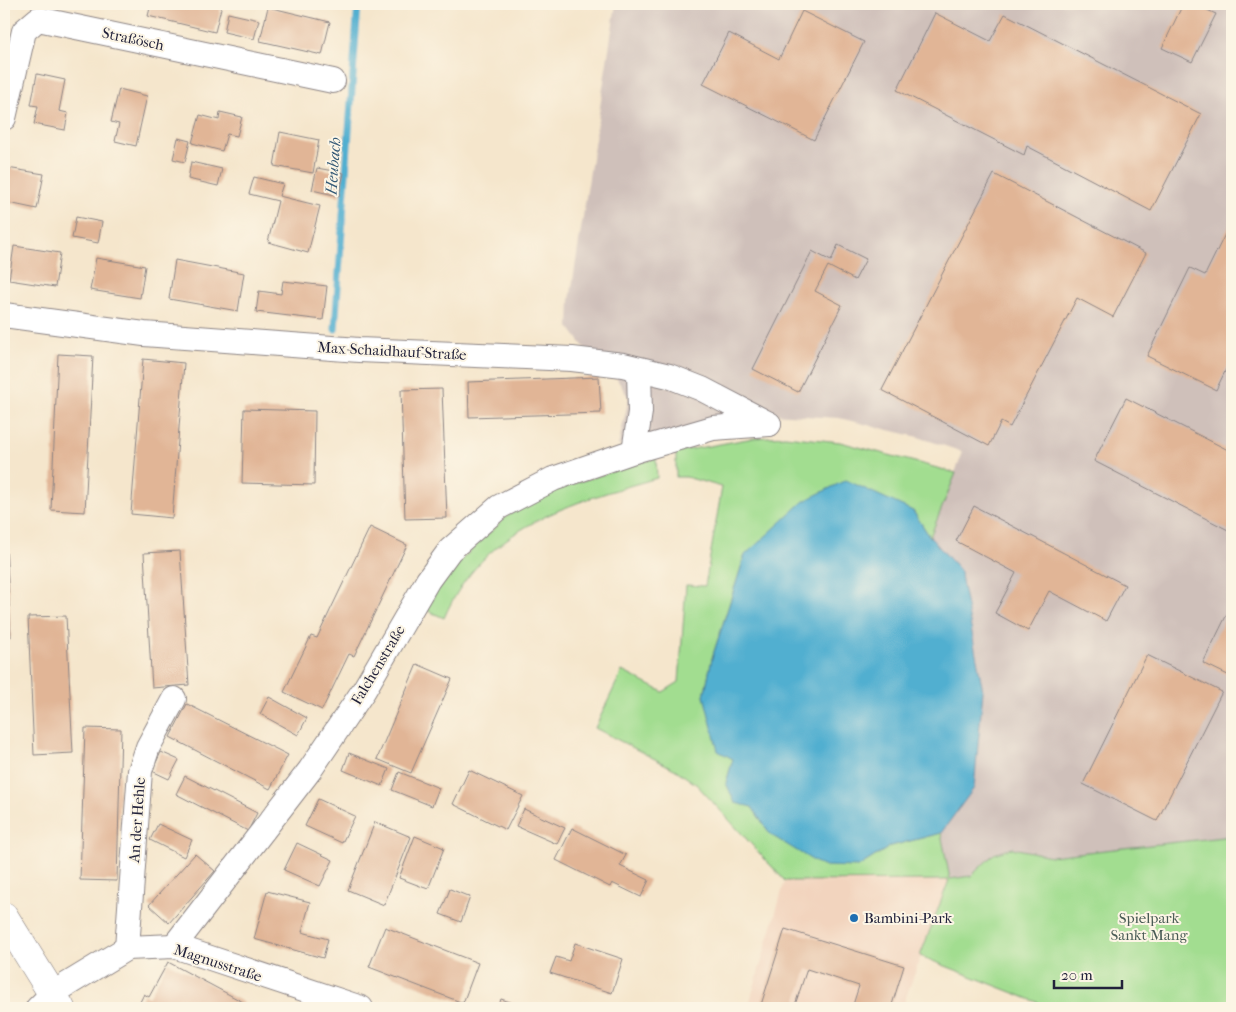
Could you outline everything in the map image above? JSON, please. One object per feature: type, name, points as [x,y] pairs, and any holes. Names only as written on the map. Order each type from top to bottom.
[{"type":"main road","points":[[4,916],[51,1003]]},
{"type":"street","name":"Straßösch","points":[[4,118],[24,31],[38,19],[333,81]]},
{"type":"street","name":"Max-Schaidhauf-Straße","points":[[4,315],[144,334],[359,350],[572,359],[623,365],[669,376],[702,389],[769,424]]},
{"type":"street","points":[[634,451],[640,412],[639,370]]},
{"type":"street","name":"Falchenstraße","points":[[174,946],[310,770],[364,690],[428,580],[450,550],[499,507],[553,479],[634,451],[713,428],[769,424]]},
{"type":"street","name":"An der Hehle","points":[[127,948],[140,771],[148,747],[174,699]]},
{"type":"street","name":"Magnusstraße","points":[[51,1003],[127,948],[174,946],[361,1008]]},
{"type":"shaded area","points":[[616,4],[1232,4],[1232,836],[1051,856],[1012,848],[994,854],[971,876],[949,879],[941,833],[974,788],[960,570],[930,537],[963,452],[918,437],[839,418],[755,413],[618,446],[629,398],[613,373],[587,351],[569,327],[570,300]]},
{"type":"shaded area","name":"Bambini-Park","points":[[949,879],[902,1008],[748,1008],[785,881]]},
{"type":"green space","name":"Spielpark Sankt Mang","points":[[785,436],[840,442],[956,473],[930,537],[913,511],[745,555],[712,658],[704,696],[712,720],[733,759],[726,783],[752,807],[771,835],[858,867],[891,846],[941,833],[950,879],[971,876],[994,854],[1012,848],[1051,856],[1232,836],[1232,1008],[1052,1008],[920,956],[949,880],[785,881],[697,785],[676,770],[595,728],[622,671],[663,692],[679,682],[686,585],[705,586],[722,487],[686,477],[676,477],[676,452],[753,438]]},
{"type":"green space","points":[[656,458],[657,478],[593,497],[533,523],[506,540],[482,561],[461,587],[444,618],[426,610],[438,589],[462,559],[507,516],[559,488]]},
{"type":"water","points":[[846,480],[913,511],[930,537],[960,570],[983,691],[974,788],[941,833],[891,846],[858,867],[822,866],[771,835],[752,807],[735,803],[726,783],[733,759],[718,751],[704,696],[712,658],[745,555],[804,501]]},
{"type":"building","points":[[151,4],[222,4],[215,32],[148,16]]},
{"type":"building","points":[[1183,4],[1194,4],[1216,14],[1192,62],[1162,48]]},
{"type":"building","points":[[268,7],[330,22],[322,55],[260,41]]},
{"type":"building","points":[[802,11],[864,42],[814,140],[703,84],[729,33],[779,59]]},
{"type":"building","points":[[228,13],[259,20],[254,39],[224,32]]},
{"type":"building","points":[[935,13],[990,41],[1005,14],[1201,114],[1151,211],[1027,146],[1024,155],[897,90]]},
{"type":"building","points":[[37,74],[65,80],[59,111],[68,113],[65,130],[34,124],[38,106],[31,105]]},
{"type":"building","points":[[119,89],[147,96],[136,146],[115,141],[119,124],[111,122]]},
{"type":"building","points":[[220,112],[242,117],[237,136],[227,134],[222,151],[192,143],[200,115],[219,120]]},
{"type":"building","points":[[280,132],[319,140],[313,173],[274,166]]},
{"type":"building","points":[[178,138],[190,141],[185,162],[173,159]]},
{"type":"building","points":[[191,162],[222,169],[218,186],[188,179]]},
{"type":"building","points":[[7,168],[44,174],[37,209],[4,202]]},
{"type":"building","points":[[317,168],[344,173],[339,196],[312,190]]},
{"type":"building","points":[[994,174],[1146,253],[1113,317],[1077,298],[1010,427],[1001,422],[989,446],[882,390]]},
{"type":"building","points":[[254,177],[283,184],[279,196],[320,206],[308,253],[268,242],[278,201],[249,194]]},
{"type":"building","points":[[76,217],[102,222],[98,243],[72,238]]},
{"type":"building","points":[[1232,220],[1232,315],[1227,326],[1232,329],[1232,357],[1216,390],[1147,356],[1190,268],[1205,275]]},
{"type":"building","points":[[838,245],[866,259],[855,280],[828,266],[815,291],[842,305],[798,392],[753,369],[812,251],[831,261]]},
{"type":"building","points":[[14,246],[60,253],[55,287],[9,280]]},
{"type":"building","points":[[96,258],[145,266],[140,298],[90,290]]},
{"type":"building","points":[[175,260],[244,273],[238,311],[169,299]]},
{"type":"building","points":[[283,281],[327,286],[323,320],[256,312],[259,291],[281,294]]},
{"type":"building","points":[[58,354],[93,356],[85,512],[51,510]]},
{"type":"building","points":[[143,359],[184,363],[172,518],[131,514]]},
{"type":"building","points":[[599,377],[601,413],[469,417],[468,382]]},
{"type":"building","points":[[442,389],[447,518],[405,519],[401,390]]},
{"type":"building","points":[[1126,398],[1232,452],[1232,532],[1094,461]]},
{"type":"building","points":[[244,409],[315,411],[314,485],[242,483]]},
{"type":"building","points":[[974,506],[1125,585],[1106,621],[1049,591],[1028,631],[995,613],[1016,573],[956,541]]},
{"type":"building","points":[[4,510],[11,637],[4,637]]},
{"type":"building","points":[[370,527],[407,545],[354,656],[349,654],[322,710],[284,692],[311,636],[317,638]]},
{"type":"building","points":[[180,551],[189,685],[152,688],[144,553]]},
{"type":"building","points":[[1232,604],[1232,677],[1203,663]]},
{"type":"building","points":[[66,616],[73,753],[34,755],[28,617]]},
{"type":"building","points":[[1147,655],[1222,692],[1157,821],[1083,784]]},
{"type":"building","points":[[417,664],[452,679],[411,773],[377,759]]},
{"type":"building","points":[[269,697],[307,718],[298,735],[260,714]]},
{"type":"building","points":[[187,704],[288,755],[270,789],[170,737]]},
{"type":"building","points":[[85,728],[121,729],[117,881],[80,880]]},
{"type":"building","points":[[161,752],[179,760],[169,779],[152,771]]},
{"type":"building","points":[[349,753],[389,769],[382,786],[343,770]]},
{"type":"building","points":[[469,770],[523,796],[506,830],[453,804]]},
{"type":"building","points":[[399,772],[439,788],[432,806],[392,790]]},
{"type":"building","points":[[185,776],[257,813],[248,831],[176,794]]},
{"type":"building","points":[[318,799],[355,816],[342,843],[305,826]]},
{"type":"building","points":[[524,809],[565,828],[557,844],[516,826]]},
{"type":"building","points":[[375,822],[411,837],[384,905],[348,890]]},
{"type":"building","points":[[158,824],[192,840],[184,857],[150,840]]},
{"type":"building","points":[[572,828],[626,855],[620,866],[649,880],[641,897],[612,883],[610,887],[556,860]]},
{"type":"building","points":[[415,836],[444,848],[428,889],[399,878]]},
{"type":"building","points":[[297,843],[333,860],[320,886],[284,870]]},
{"type":"building","points":[[195,854],[215,871],[169,923],[149,905]]},
{"type":"building","points":[[450,889],[470,897],[461,922],[440,914]]},
{"type":"building","points":[[267,891],[310,902],[302,932],[328,939],[323,958],[254,939]]},
{"type":"building","points":[[385,927],[478,963],[463,1003],[369,967]]},
{"type":"building","points":[[785,929],[904,966],[891,1008],[852,1008],[859,986],[807,969],[794,1008],[760,1008]]},
{"type":"building","points":[[575,943],[623,959],[612,993],[550,973],[556,957],[569,961]]},
{"type":"building","points":[[168,962],[243,1002],[240,1008],[137,1008],[144,994],[149,997]]},
{"type":"building","points":[[501,999],[528,1008],[498,1008]]},
{"type":"waterway","name":"Heubach","points":[[335,329],[358,4]]},
{"type":"place","name":"Bambini-Park","points":[[854,918]]}]
